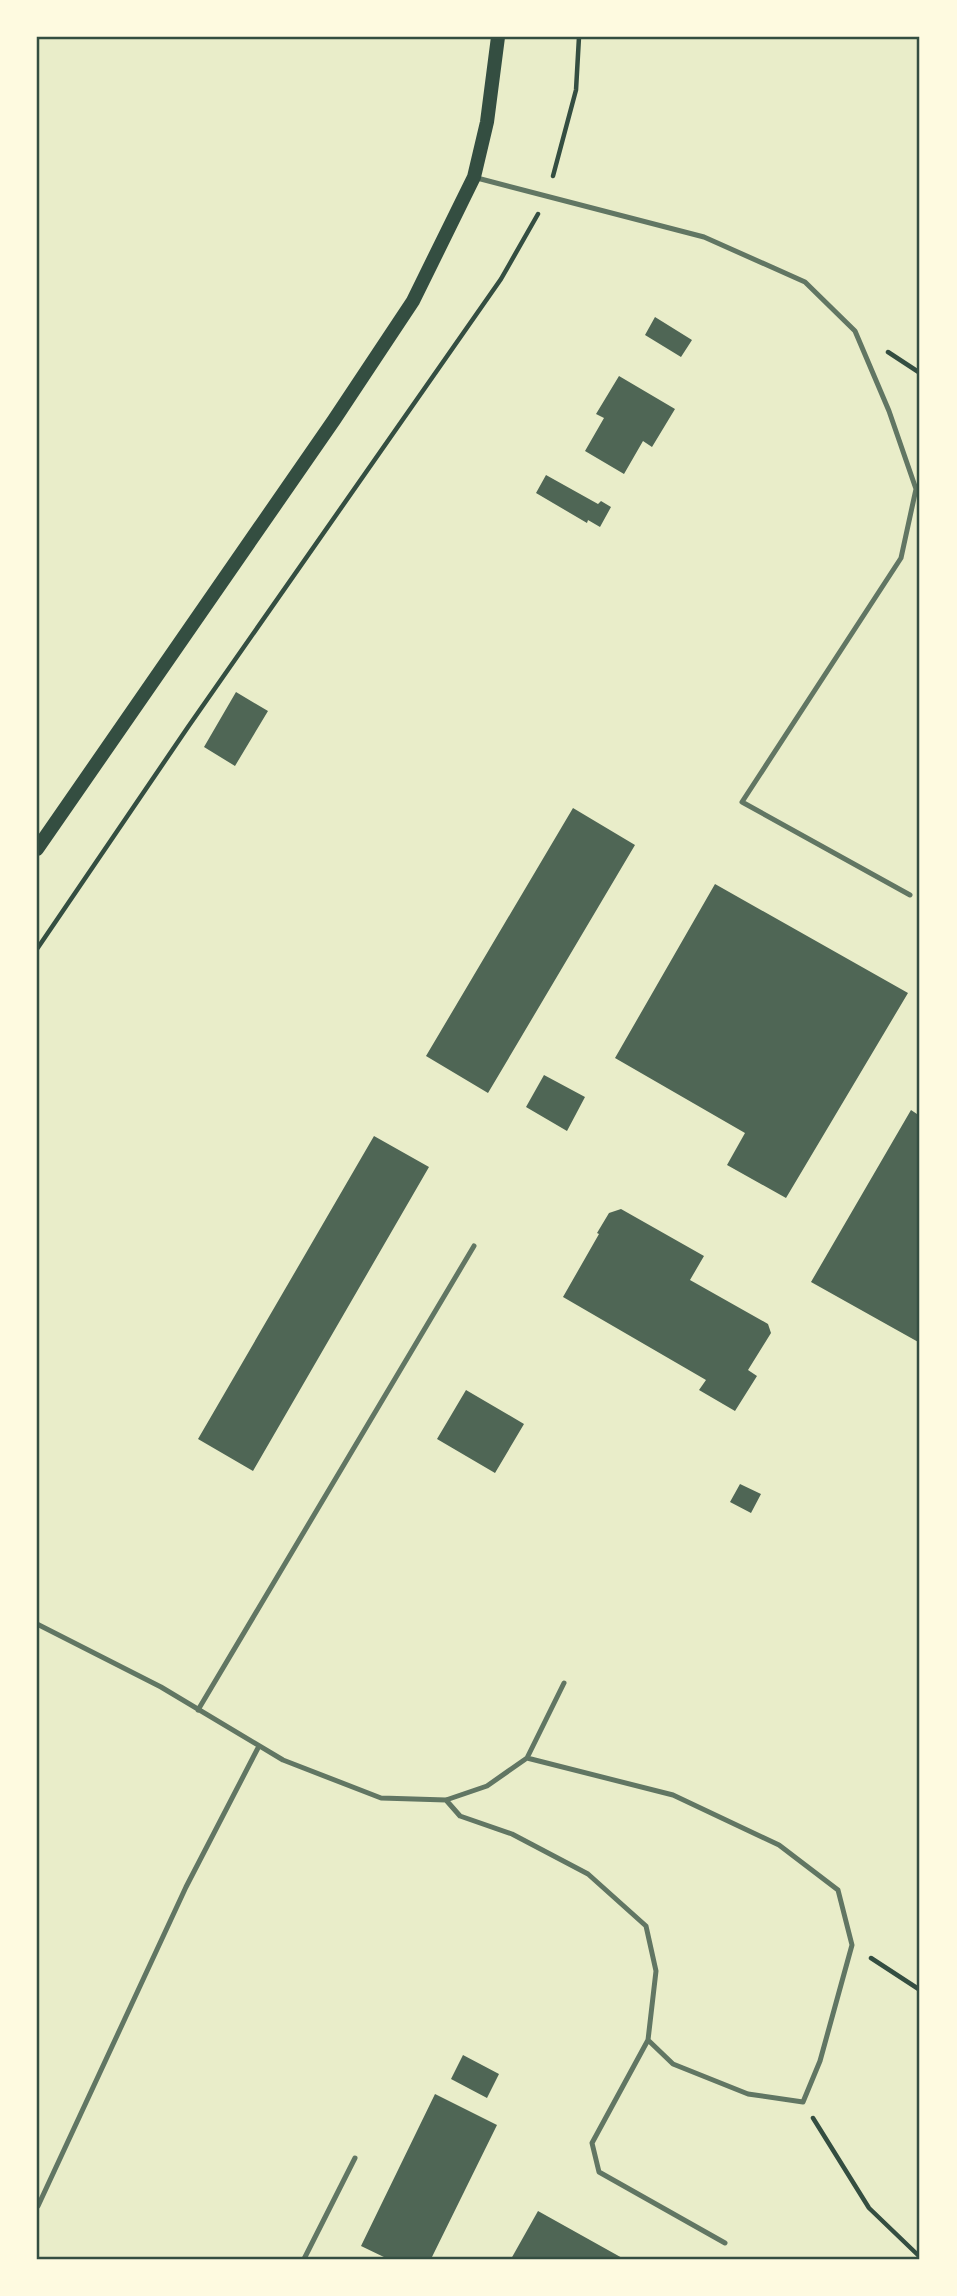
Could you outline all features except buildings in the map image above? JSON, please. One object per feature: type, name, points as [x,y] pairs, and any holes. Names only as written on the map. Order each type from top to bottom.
[{"type":"main road","points":[[37,849],[414,301],[474,177],[487,122],[498,37]]},
{"type":"lane","points":[[474,177],[704,237],[805,282],[856,331],[915,489],[901,558],[742,802],[910,895]]},
{"type":"lane","points":[[198,1710],[474,1247]]},
{"type":"lane","points":[[37,1624],[161,1688],[283,1760],[381,1798],[446,1800],[487,1786],[527,1758],[564,1683]]},
{"type":"lane","points":[[38,2206],[186,1887],[259,1746]]},
{"type":"lane","points":[[527,1758],[673,1795],[779,1845],[838,1890],[852,1945],[820,2061],[803,2102],[748,2094],[673,2064],[648,2040]]},
{"type":"lane","points":[[446,1800],[460,1815],[512,1834],[588,1874],[646,1926],[656,1971],[648,2040],[592,2143],[599,2172],[725,2243]]},
{"type":"lane","points":[[303,2259],[355,2158]]},
{"type":"path","points":[[37,949],[188,727],[501,279],[536,219],[557,165],[576,89],[579,37]]},
{"type":"path","points":[[852,1945],[920,1990]]},
{"type":"path","points":[[803,2102],[869,2208],[920,2258]]}]
